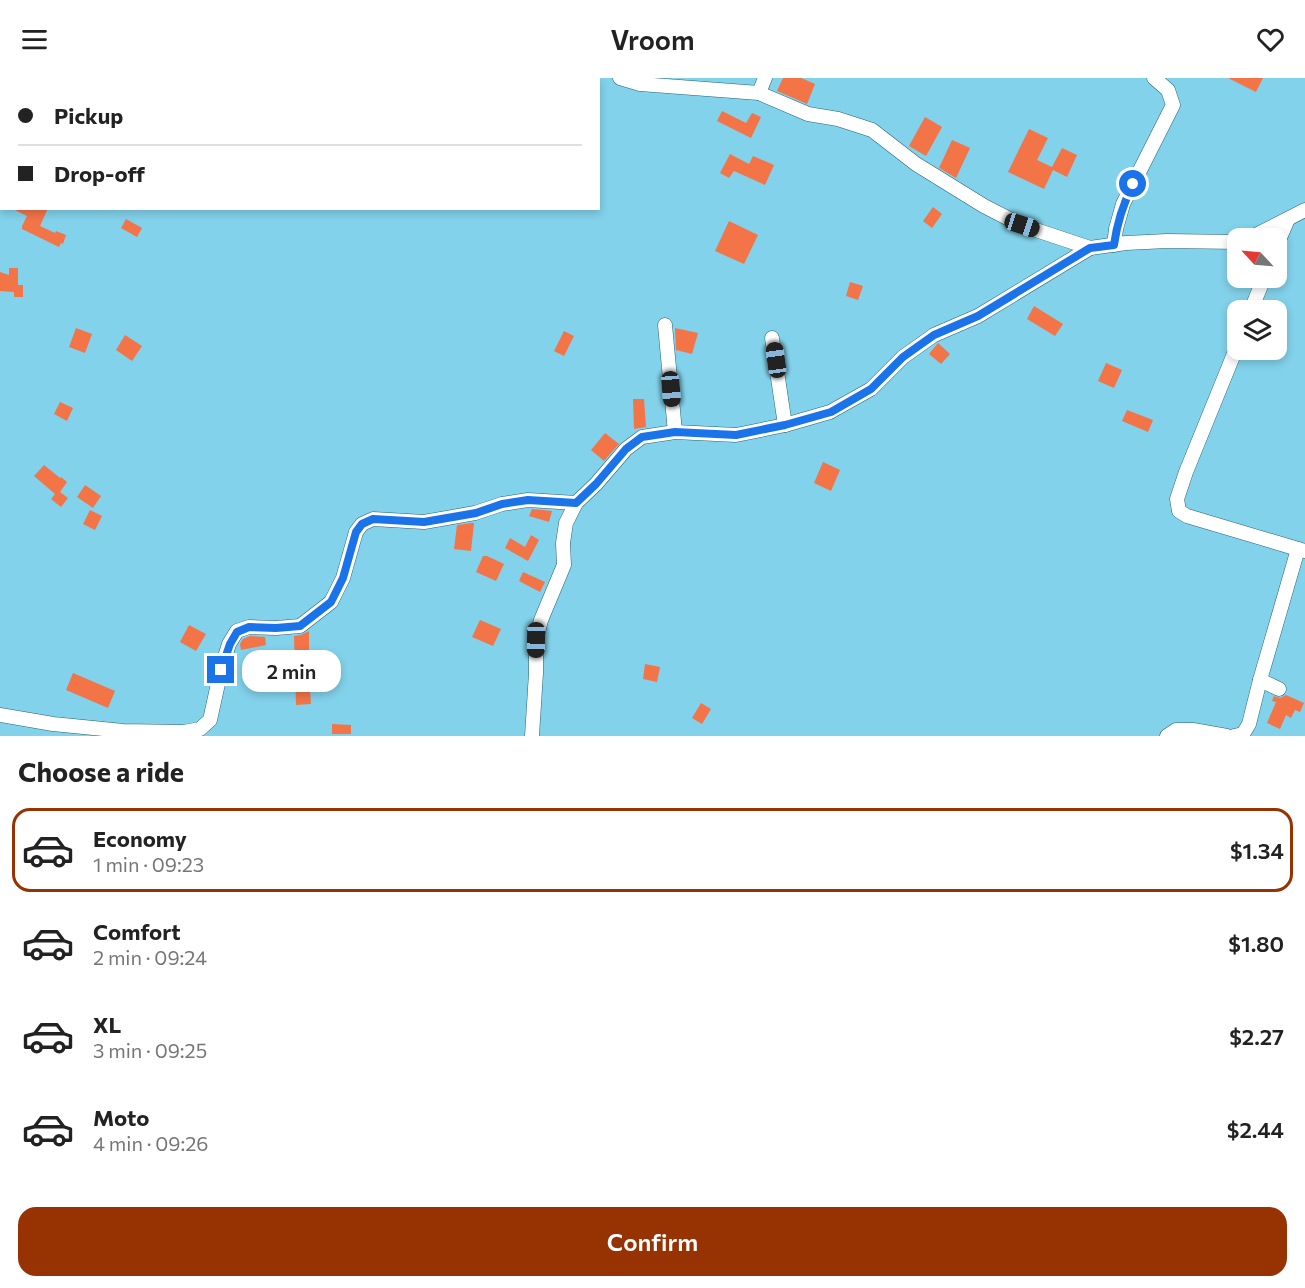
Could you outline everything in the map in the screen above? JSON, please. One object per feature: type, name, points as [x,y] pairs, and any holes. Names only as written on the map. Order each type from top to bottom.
[{"type":"street","points":[[620,78],[640,84],[759,93],[808,114],[837,119],[872,130],[916,164],[984,206],[1022,225],[1090,248]]},
{"type":"street","points":[[759,93],[765,78]]},
{"type":"street","points":[[1114,245],[1123,204],[1173,105],[1168,90],[1154,78]]},
{"type":"street","points":[[1270,228],[1305,210]]},
{"type":"street","points":[[1284,228],[1288,219]]},
{"type":"street","points":[[532,736],[536,640],[541,620],[564,565],[566,523],[576,503],[626,449],[642,437],[675,432],[736,435],[785,425],[831,412],[871,389],[903,357],[934,335],[978,316],[1090,248],[1167,241],[1227,242]]},
{"type":"street","points":[[665,325],[675,432]]},
{"type":"street","points":[[772,338],[785,425]]},
{"type":"street","points":[[1232,360],[1186,472],[1177,499],[1179,511],[1187,516],[1301,550],[1260,680],[1249,724],[1243,734],[1234,736]]},
{"type":"street","points":[[0,715],[53,724],[123,731],[184,732],[200,729],[210,720],[221,670],[237,632],[249,627],[300,626],[331,602],[343,578],[356,532],[362,524],[373,519],[424,522],[476,513],[502,504],[528,500],[576,503]]},
{"type":"street","points":[[1260,680],[1279,689]]},
{"type":"street","points":[[1167,736],[1176,730],[1193,730],[1227,736]]},
{"type":"building","points":[[783,78],[801,78],[815,84],[807,104],[777,91]]},
{"type":"building","points":[[1228,78],[1263,78],[1256,92]]},
{"type":"building","points":[[722,111],[746,123],[752,113],[761,117],[751,138],[717,121]]},
{"type":"building","points":[[925,117],[942,127],[926,156],[909,146]]},
{"type":"building","points":[[1029,129],[1048,138],[1037,160],[1052,167],[1062,148],[1077,155],[1067,177],[1053,170],[1044,189],[1008,172]]},
{"type":"building","points":[[952,140],[970,148],[956,178],[939,168]]},
{"type":"building","points":[[730,154],[749,164],[753,156],[774,165],[765,185],[734,171],[729,178],[720,173]]},
{"type":"building","points":[[933,207],[942,214],[932,228],[923,221]]},
{"type":"building","points":[[15,210],[47,210],[40,226],[66,235],[63,244],[61,243],[59,247],[22,229],[27,216]]},
{"type":"building","points":[[126,219],[142,228],[137,237],[121,228]]},
{"type":"building","points":[[729,221],[758,235],[744,264],[715,251]]},
{"type":"building","points":[[9,268],[18,268],[18,285],[23,285],[23,297],[14,297],[14,292],[0,291],[0,272],[9,275]]},
{"type":"building","points":[[850,282],[863,286],[858,300],[846,296]]},
{"type":"building","points":[[1034,306],[1063,324],[1055,336],[1027,319]]},
{"type":"building","points":[[76,328],[92,334],[85,353],[69,347]]},
{"type":"building","points":[[675,328],[698,333],[692,354],[676,350]]},
{"type":"building","points":[[564,331],[574,336],[564,356],[554,351]]},
{"type":"building","points":[[125,335],[142,346],[132,361],[116,350]]},
{"type":"building","points":[[938,343],[950,354],[941,364],[929,354]]},
{"type":"building","points":[[1106,363],[1122,370],[1114,388],[1098,381]]},
{"type":"building","points":[[633,399],[644,399],[646,427],[634,429]]},
{"type":"building","points":[[60,402],[73,408],[67,421],[54,414]]},
{"type":"building","points":[[1127,410],[1153,420],[1148,432],[1122,421]]},
{"type":"building","points":[[605,433],[619,444],[604,461],[591,450]]},
{"type":"building","points":[[823,462],[840,470],[831,491],[814,483]]},
{"type":"building","points":[[44,465],[67,482],[60,492],[68,498],[61,507],[51,499],[55,494],[34,476]]},
{"type":"building","points":[[85,485],[101,496],[93,508],[77,497]]},
{"type":"building","points":[[532,509],[552,511],[549,522],[529,516]]},
{"type":"building","points":[[90,510],[102,516],[95,530],[83,524]]},
{"type":"building","points":[[474,523],[471,551],[454,549],[457,525]]},
{"type":"building","points":[[531,535],[539,540],[528,561],[505,548],[510,538],[525,547]]},
{"type":"building","points":[[483,556],[504,564],[496,581],[476,572]]},
{"type":"building","points":[[523,572],[545,582],[540,592],[519,581]]},
{"type":"building","points":[[480,620],[501,629],[493,646],[472,637]]},
{"type":"building","points":[[189,625],[206,634],[196,651],[180,642]]},
{"type":"building","points":[[309,631],[311,704],[296,705],[294,636]]},
{"type":"building","points":[[250,636],[265,637],[266,645],[241,650],[240,644],[243,639]]},
{"type":"building","points":[[645,664],[660,667],[657,682],[643,679]]},
{"type":"building","points":[[73,673],[115,691],[108,708],[66,690]]},
{"type":"building","points":[[1286,695],[1304,703],[1300,712],[1295,710],[1291,718],[1286,715],[1280,729],[1267,723],[1276,702],[1272,701],[1274,696],[1280,698]]},
{"type":"building","points":[[701,703],[711,709],[702,724],[692,718]]},
{"type":"building","points":[[332,724],[351,725],[351,734],[332,734]]},
{"type":"route","points":[[221,670],[237,632],[249,627],[300,626],[331,602],[343,578],[356,532],[362,524],[373,519],[424,522],[476,513],[502,504],[528,500],[576,503],[626,449],[642,437],[675,432],[736,435],[785,425],[831,412],[871,389],[903,357],[934,335],[978,316],[1090,248],[1114,245],[1123,204],[1133,184]]}]
